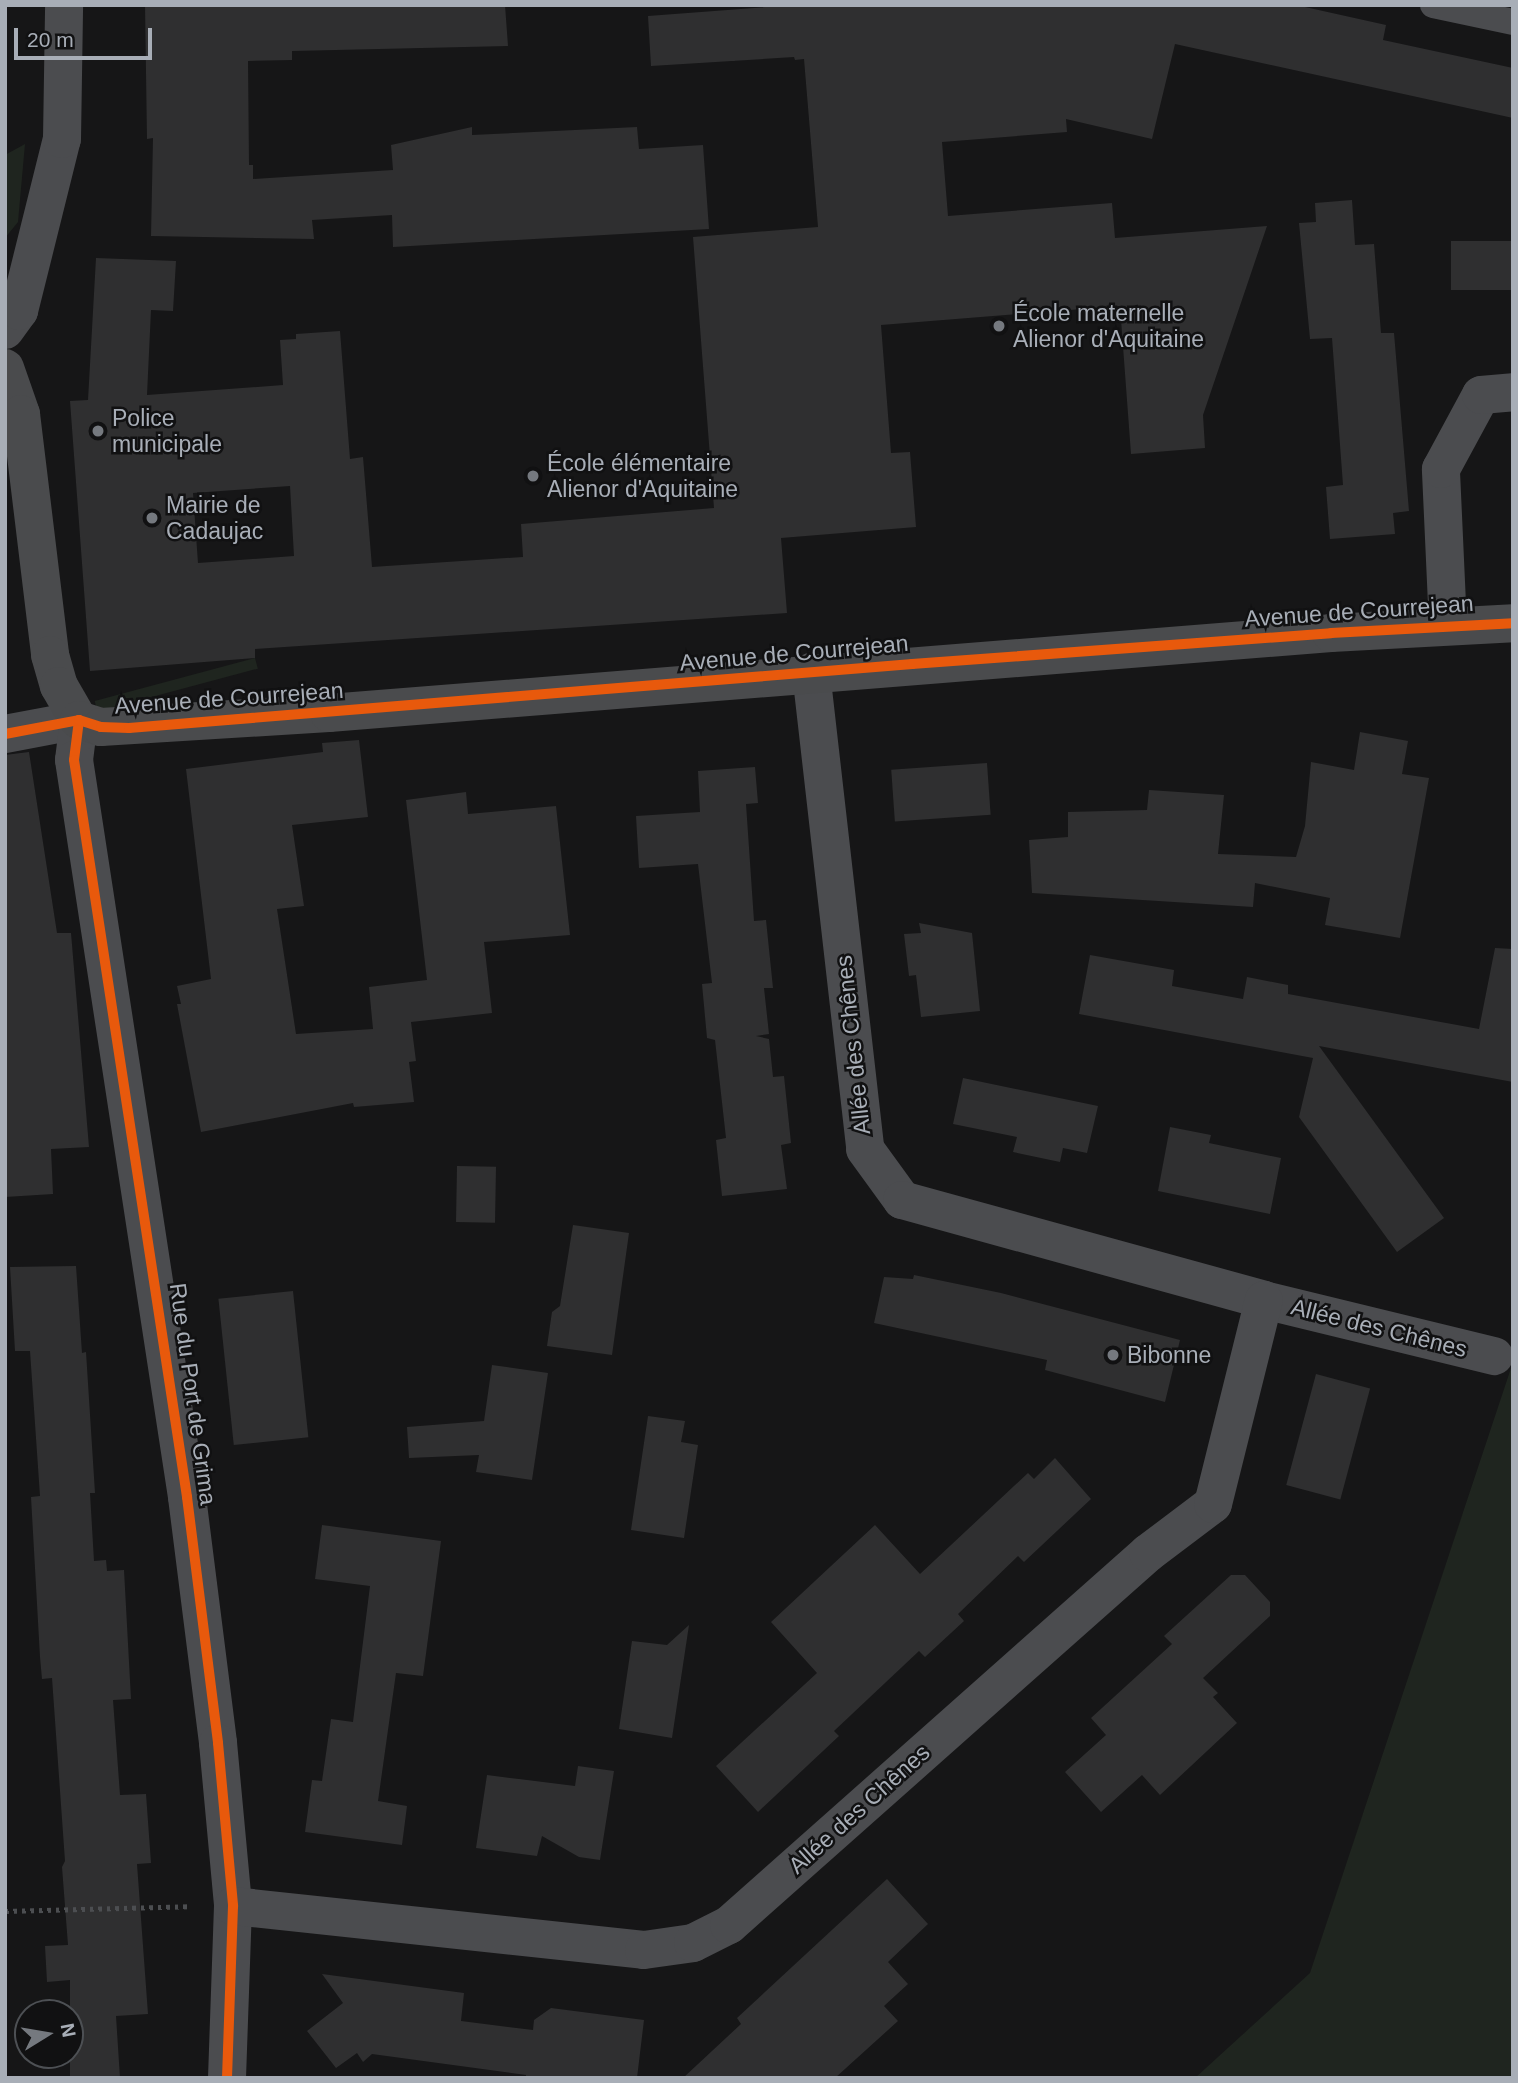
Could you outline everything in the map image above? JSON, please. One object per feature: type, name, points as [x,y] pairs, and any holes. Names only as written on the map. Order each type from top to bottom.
[{"type":"street","points":[[5,330],[19,312],[62,139],[64,5]]},
{"type":"street","points":[[5,368],[21,414],[50,655],[59,686],[79,720],[5,734]]},
{"type":"street","points":[[1448,626],[1441,469],[1481,395],[1513,392]]},
{"type":"street","name":"Avenue de Courrejean","points":[[79,720],[101,727],[129,728],[811,672],[1513,623]]},
{"type":"street","name":"Allée des Chênes","points":[[811,672],[865,1149],[902,1200],[1264,1300],[1494,1356]]},
{"type":"street","name":"Rue du Port de Grima","points":[[79,720],[74,760],[187,1497],[218,1743],[233,1906],[227,2078]]},
{"type":"street","name":"Allée des Chênes","points":[[233,1906],[644,1950],[693,1943],[729,1925],[1148,1553],[1213,1504],[1264,1300]]},
{"type":"lane","points":[[1433,5],[1513,22]]},
{"type":"path","points":[[5,1911],[233,1906]]},
{"type":"shaded area","points":[[25,144],[18,222],[5,238],[5,155]]},
{"type":"shaded area","points":[[255,658],[258,669],[98,712],[95,701]]},
{"type":"shaded area","points":[[1513,1362],[1513,2078],[1195,2078],[1310,1973]]},
{"type":"building","points":[[145,5],[505,5],[508,46],[292,51],[292,60],[248,61],[249,165],[253,165],[253,179],[393,170],[391,145],[472,127],[472,135],[637,127],[639,149],[703,145],[709,229],[393,247],[392,215],[312,220],[314,239],[151,236],[153,138],[147,139]]},
{"type":"building","points":[[792,5],[1296,5],[1386,25],[1383,40],[1513,68],[1513,118],[1175,44],[1152,139],[1066,119],[1067,132],[942,142],[948,216],[1112,203],[1115,238],[1267,226],[1203,415],[1205,448],[1131,454],[1120,306],[881,325],[891,453],[910,452],[916,527],[781,538],[787,613],[255,649],[255,658],[90,671],[70,401],[88,400],[96,258],[176,261],[173,311],[151,310],[147,395],[283,385],[280,340],[296,339],[296,334],[340,331],[350,459],[363,457],[372,567],[523,557],[521,524],[714,508],[693,237],[818,227],[804,59],[795,60],[794,57],[651,66],[648,16]],"holes":[[[290,486],[294,556],[198,563],[193,493]]]},
{"type":"building","points":[[1352,200],[1355,245],[1374,244],[1381,333],[1394,333],[1409,511],[1393,513],[1395,534],[1330,539],[1326,487],[1343,485],[1332,338],[1310,339],[1299,223],[1316,222],[1315,203]]},
{"type":"building","points":[[1451,241],[1513,241],[1513,290],[1451,290]]},
{"type":"building","points":[[1360,732],[1408,741],[1402,774],[1429,778],[1400,938],[1325,925],[1330,898],[1255,883],[1253,907],[1032,893],[1029,840],[1068,837],[1068,812],[1147,810],[1149,790],[1224,795],[1218,854],[1296,857],[1305,826],[1311,762],[1354,770]]},
{"type":"building","points":[[359,740],[368,817],[292,825],[304,906],[277,909],[296,1034],[373,1029],[369,987],[427,980],[406,800],[466,792],[468,814],[556,806],[570,935],[484,942],[492,1013],[411,1022],[416,1061],[409,1062],[414,1102],[354,1107],[353,1103],[201,1132],[177,1004],[181,1004],[177,986],[211,979],[186,769],[323,752],[322,743]]},
{"type":"building","points":[[29,752],[57,933],[71,933],[89,1147],[51,1149],[53,1194],[5,1197],[5,755]]},
{"type":"building","points":[[987,763],[991,815],[895,822],[891,770]]},
{"type":"building","points":[[755,767],[758,803],[746,804],[754,921],[766,920],[773,988],[764,988],[769,1034],[756,1036],[769,1039],[773,1077],[784,1076],[791,1143],[781,1145],[787,1189],[722,1196],[716,1140],[726,1138],[715,1040],[707,1038],[702,984],[712,983],[698,864],[639,868],[636,816],[700,812],[698,771]]},
{"type":"building","points":[[919,923],[972,933],[980,1011],[921,1017],[916,975],[909,976],[904,934],[921,933]]},
{"type":"building","points":[[1495,948],[1513,949],[1513,1082],[1319,1046],[1444,1218],[1397,1252],[1299,1117],[1313,1058],[1079,1014],[1090,955],[1174,970],[1172,986],[1243,999],[1247,977],[1288,985],[1288,994],[1479,1029]]},
{"type":"building","points":[[963,1078],[1098,1106],[1087,1153],[1063,1148],[1060,1162],[1013,1152],[1017,1137],[953,1124]]},
{"type":"building","points":[[1170,1127],[1211,1135],[1209,1143],[1281,1158],[1270,1214],[1158,1191]]},
{"type":"building","points":[[457,1166],[496,1167],[495,1223],[456,1222]]},
{"type":"building","points":[[573,1225],[629,1233],[612,1355],[547,1346],[552,1312],[560,1306]]},
{"type":"building","points":[[76,1266],[82,1353],[86,1352],[95,1493],[90,1493],[94,1561],[106,1560],[107,1571],[124,1570],[131,1699],[113,1700],[120,1795],[146,1794],[151,1863],[137,1864],[148,2014],[116,2016],[120,2078],[70,2078],[70,2069],[84,2069],[84,1999],[70,1999],[70,1980],[47,1982],[45,1946],[68,1945],[62,1867],[65,1861],[52,1678],[42,1679],[40,1657],[31,1497],[40,1496],[30,1351],[15,1351],[10,1267]]},
{"type":"building","points":[[914,1275],[1001,1293],[1180,1340],[1165,1402],[1045,1370],[1047,1360],[874,1323],[884,1277],[913,1279]]},
{"type":"building","points":[[293,1291],[308,1437],[234,1445],[218,1299]]},
{"type":"building","points":[[492,1365],[548,1373],[532,1480],[476,1472],[479,1455],[409,1458],[407,1427],[484,1421]]},
{"type":"building","points":[[1316,1374],[1370,1388],[1340,1500],[1286,1485]]},
{"type":"building","points":[[648,1416],[685,1421],[681,1442],[698,1445],[684,1538],[631,1530]]},
{"type":"building","points":[[1055,1458],[1091,1499],[1024,1562],[1018,1556],[958,1614],[964,1621],[925,1657],[919,1651],[834,1731],[839,1736],[758,1812],[716,1766],[817,1673],[771,1622],[875,1525],[920,1574],[1028,1473],[1034,1479]]},
{"type":"building","points":[[322,1525],[441,1541],[423,1676],[396,1673],[378,1801],[407,1806],[402,1845],[305,1832],[312,1780],[322,1781],[331,1719],[353,1722],[370,1586],[315,1579]]},
{"type":"building","points":[[1231,1575],[1245,1575],[1270,1602],[1270,1616],[1203,1678],[1218,1693],[1213,1697],[1237,1723],[1160,1795],[1142,1775],[1101,1812],[1065,1772],[1106,1735],[1091,1718],[1172,1644],[1164,1636]]},
{"type":"building","points":[[689,1625],[672,1738],[619,1729],[632,1641],[667,1645]]},
{"type":"building","points":[[578,1766],[614,1771],[600,1860],[579,1857],[542,1836],[537,1856],[476,1848],[487,1775],[575,1786]]},
{"type":"building","points":[[887,1879],[928,1924],[888,1962],[908,1984],[884,2006],[898,2021],[835,2078],[683,2078],[741,2024],[737,2018]]},
{"type":"building","points":[[322,1974],[464,1993],[461,2021],[533,2030],[534,2020],[551,2008],[644,2020],[637,2078],[526,2078],[526,2075],[372,2054],[363,2062],[357,2053],[336,2068],[307,2031],[343,2003]]},
{"type":"cycle path","points":[[5,734],[79,720],[101,727],[129,728],[912,664],[1331,633],[1513,623]]},
{"type":"cycle path","points":[[79,720],[74,760],[187,1497],[218,1743],[233,1906],[227,2078]]},
{"type":"place","name":"École maternelle Alienor d'Aquitaine","points":[[999,326]]},
{"type":"place","name":"Police municipale","points":[[98,431]]},
{"type":"place","name":"École élémentaire Alienor d'Aquitaine","points":[[533,476]]},
{"type":"place","name":"Mairie de Cadaujac","points":[[152,518]]},
{"type":"place","name":"Bibonne","points":[[1113,1355]]}]
